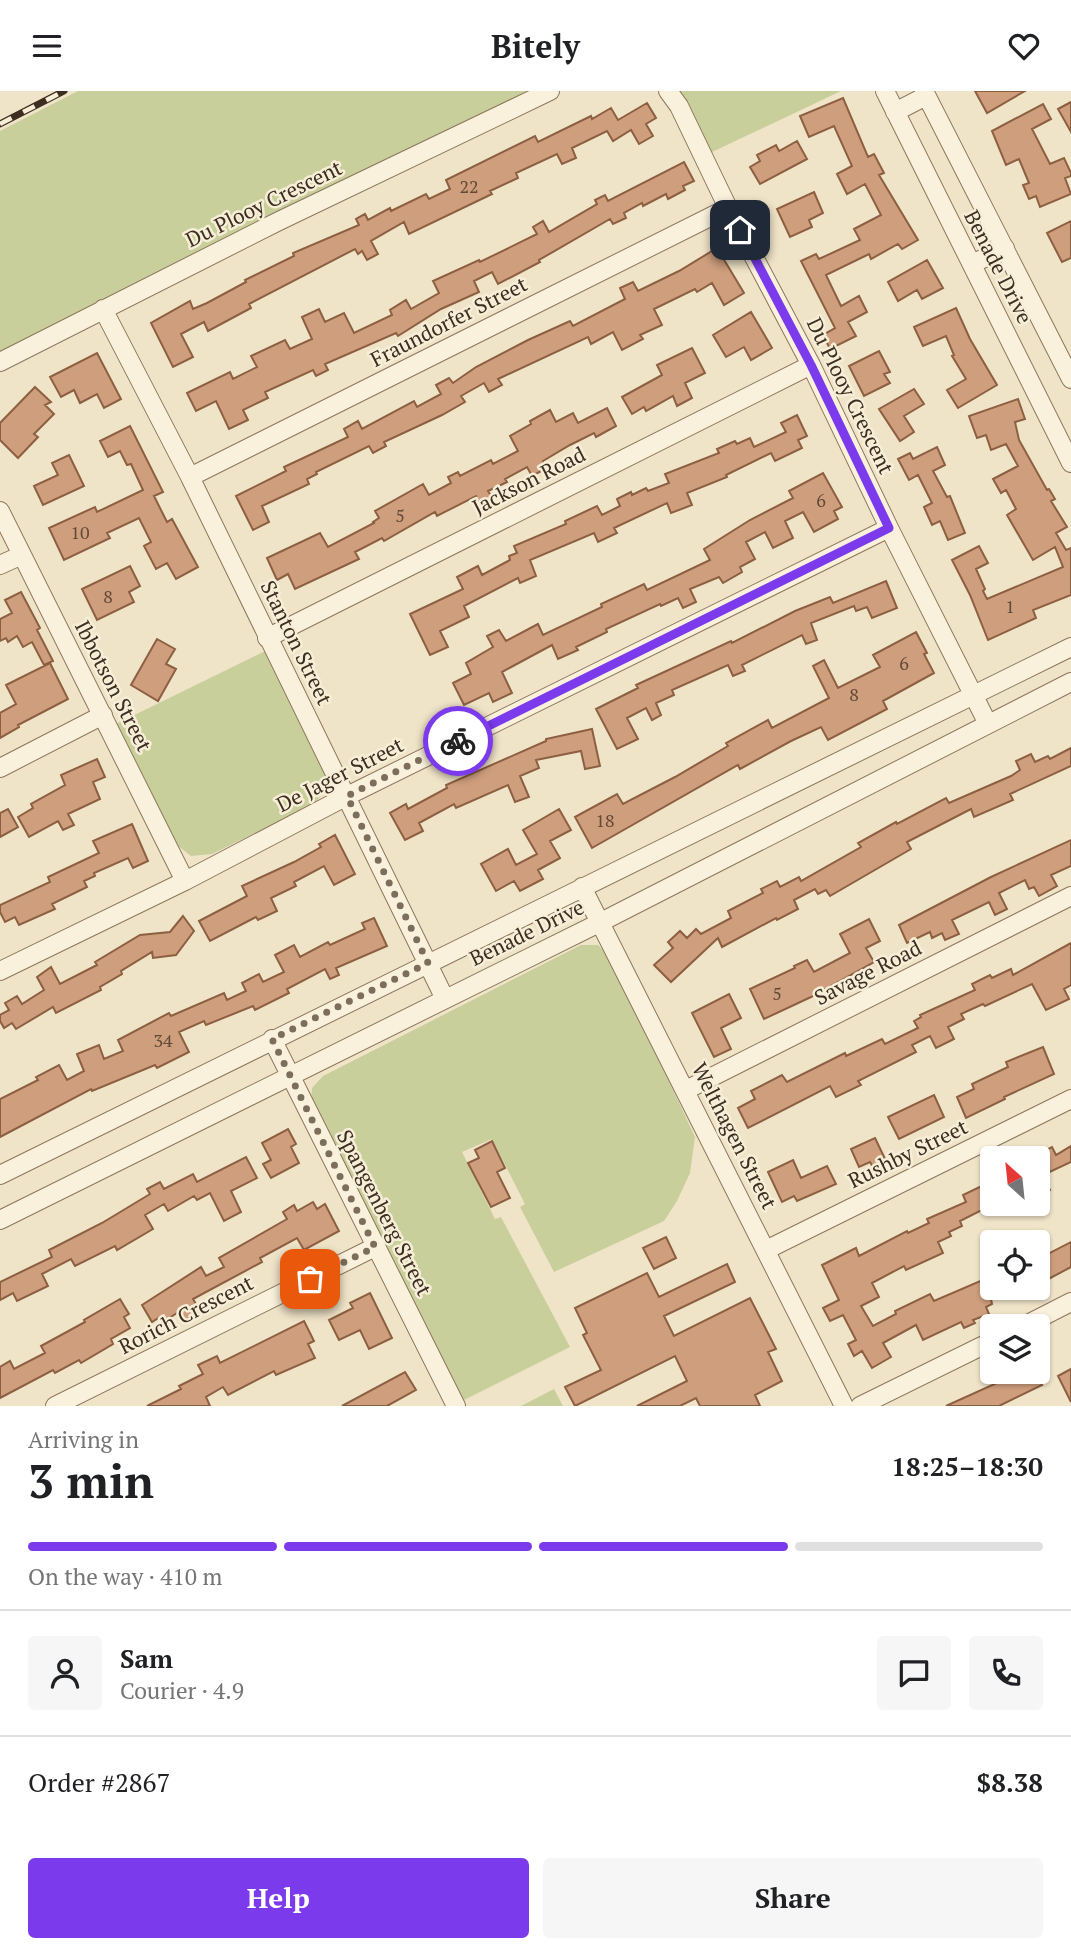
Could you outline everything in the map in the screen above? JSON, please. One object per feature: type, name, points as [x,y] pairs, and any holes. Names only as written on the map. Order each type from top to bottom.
[{"type":"street","name":"Du Plooy Crescent","points":[[0,362],[279,221],[551,91]]},
{"type":"street","name":"Du Plooy Crescent","points":[[668,91],[679,106],[728,208],[811,365],[889,528],[988,724]]},
{"type":"street","name":"Benade Drive","points":[[885,91],[1071,463]]},
{"type":"street","name":"Benade Drive","points":[[925,93],[1071,379]]},
{"type":"street","points":[[895,112],[925,93]]},
{"type":"street","name":"Fraundorfer Street","points":[[190,477],[728,208]]},
{"type":"street","points":[[972,264],[1005,248]]},
{"type":"street","name":"Stanton Street","points":[[103,309],[190,477],[444,999]]},
{"type":"street","name":"Jackson Road","points":[[267,638],[811,365]]},
{"type":"street","points":[[1043,408],[1071,443]]},
{"type":"street","name":"Ibbotson Street","points":[[0,511],[185,881]]},
{"type":"street","name":"De Jager Street","points":[[0,971],[889,528]]},
{"type":"street","points":[[0,565],[22,555]]},
{"type":"street","points":[[1039,663],[1071,638]]},
{"type":"street","name":"Benade Drive","points":[[0,1175],[1071,647]]},
{"type":"street","name":"Benade Drive","points":[[0,1220],[601,922],[1043,696],[1071,685]]},
{"type":"street","points":[[0,768],[103,715]]},
{"type":"street","name":"Welthagen Street","points":[[582,887],[844,1406]]},
{"type":"street","name":"Savage Road","points":[[686,1090],[1071,896]]},
{"type":"street","name":"Spangenberg Street","points":[[272,1039],[456,1406]]},
{"type":"street","name":"Rushby Street","points":[[766,1250],[1071,1099]]},
{"type":"street","name":"Rorich Crescent","points":[[55,1406],[375,1247]]},
{"type":"street","points":[[1047,1314],[1071,1302]]},
{"type":"street","points":[[860,1406],[980,1347]]},
{"type":"green space","points":[[78,91],[529,91],[0,356],[0,131]]},
{"type":"green space","points":[[679,91],[841,91],[710,153]]},
{"type":"green space","points":[[265,651],[327,775],[325,791],[313,805],[212,854],[191,856],[173,842],[116,724]]},
{"type":"green space","points":[[581,945],[598,945],[612,959],[695,1137],[690,1173],[664,1221],[554,1272],[520,1207],[525,1204],[492,1139],[462,1152],[495,1219],[501,1217],[570,1347],[460,1402],[311,1100],[312,1088],[323,1076]]},
{"type":"green space","points":[[554,1389],[563,1406],[521,1406]]},
{"type":"building","points":[[975,91],[1025,91],[987,113]]},
{"type":"building","points":[[843,98],[868,157],[874,154],[884,173],[879,175],[918,240],[902,249],[898,244],[871,259],[869,254],[826,275],[841,306],[859,296],[867,312],[848,322],[856,336],[830,349],[823,335],[835,328],[801,261],[816,254],[819,259],[860,240],[854,229],[881,215],[865,184],[847,194],[837,174],[852,166],[834,126],[809,137],[800,116]]},
{"type":"building","points":[[1071,102],[1071,132],[1058,109]]},
{"type":"building","points":[[647,103],[656,118],[646,124],[653,136],[639,144],[631,130],[613,141],[607,131],[572,148],[576,158],[562,164],[557,154],[516,173],[518,178],[490,191],[492,194],[409,234],[404,222],[371,241],[378,254],[367,260],[362,251],[358,254],[355,249],[249,304],[251,308],[208,331],[204,322],[181,334],[193,357],[173,367],[151,323],[190,301],[193,309],[207,303],[246,282],[245,280],[294,256],[293,253],[359,225],[356,219],[365,214],[368,220],[426,194],[429,199],[450,189],[446,180],[535,136],[538,142],[611,108],[618,120]]},
{"type":"building","points":[[1043,104],[1051,119],[1032,129],[1050,164],[1064,158],[1071,173],[1071,176],[1065,178],[1071,194],[1040,207],[1036,196],[1029,199],[1023,185],[1029,183],[1019,159],[1006,165],[992,131]]},
{"type":"building","points":[[797,141],[807,159],[760,184],[750,167],[760,161],[757,155],[776,145],[779,151]]},
{"type":"building","points":[[684,162],[694,181],[683,186],[685,190],[668,199],[666,194],[643,206],[642,203],[624,213],[626,218],[613,224],[610,219],[498,284],[492,272],[474,281],[479,292],[441,309],[398,336],[396,333],[325,364],[328,370],[316,376],[313,370],[265,392],[268,398],[243,410],[248,420],[229,429],[216,401],[196,411],[187,393],[230,372],[233,379],[257,367],[251,356],[285,340],[290,349],[312,339],[302,317],[319,309],[325,322],[344,313],[354,333],[392,315],[390,310],[406,300],[411,309],[439,293],[433,281],[537,234],[533,227],[543,221],[549,232],[597,204],[595,200],[605,195],[608,201]]},
{"type":"building","points":[[814,192],[823,213],[809,220],[812,227],[790,237],[777,209]]},
{"type":"building","points":[[1071,221],[1071,258],[1062,262],[1047,233]]},
{"type":"building","points":[[717,248],[744,293],[724,305],[712,283],[654,309],[662,325],[640,335],[643,339],[622,350],[613,332],[591,344],[588,337],[498,379],[502,385],[489,392],[484,383],[461,396],[465,402],[442,415],[384,442],[386,446],[373,453],[369,446],[316,472],[317,474],[307,479],[309,484],[262,506],[269,522],[253,530],[236,496],[286,471],[284,467],[348,437],[344,429],[358,421],[362,429],[414,401],[417,407],[441,394],[436,385],[449,378],[453,383],[476,367],[528,340],[570,321],[573,326],[625,299],[620,288],[633,282],[638,291]]},
{"type":"building","points":[[927,260],[943,288],[922,299],[917,290],[898,301],[888,282]]},
{"type":"building","points":[[956,308],[970,339],[997,385],[958,408],[947,390],[966,379],[952,356],[954,355],[946,336],[923,346],[914,327]]},
{"type":"building","points":[[751,312],[772,348],[751,360],[744,347],[726,357],[713,335]]},
{"type":"building","points":[[692,348],[705,373],[685,383],[692,398],[677,406],[673,396],[646,411],[644,407],[632,414],[622,397],[662,375],[657,365]]},
{"type":"building","points":[[879,351],[890,372],[884,374],[890,383],[864,396],[849,366]]},
{"type":"building","points":[[97,353],[121,399],[104,408],[97,394],[80,403],[74,390],[61,397],[50,377]]},
{"type":"building","points":[[35,387],[51,402],[45,405],[54,414],[34,434],[38,437],[18,458],[0,440],[0,423]]},
{"type":"building","points":[[914,389],[924,404],[904,416],[914,432],[900,441],[879,409]]},
{"type":"building","points":[[1018,399],[1025,419],[1015,422],[1019,440],[1047,490],[1049,489],[1055,499],[1051,501],[1067,527],[1056,533],[1066,550],[1071,548],[1071,595],[1033,610],[1036,618],[988,640],[952,560],[979,546],[988,563],[976,569],[987,599],[1063,567],[1055,547],[1033,560],[1007,515],[1016,509],[1006,490],[1001,493],[993,479],[1018,466],[1006,444],[991,450],[986,435],[977,438],[969,416]]},
{"type":"building","points":[[607,408],[616,426],[596,437],[594,433],[543,461],[547,468],[532,476],[527,467],[505,479],[507,482],[488,491],[492,497],[480,504],[476,496],[437,516],[435,512],[384,541],[382,538],[355,552],[359,559],[295,589],[288,574],[277,580],[267,558],[320,533],[328,547],[374,523],[379,518],[375,511],[423,484],[429,495],[451,483],[448,477],[458,472],[460,476],[491,460],[493,464],[518,451],[510,436],[550,410],[556,422],[573,413],[578,423]]},
{"type":"building","points":[[797,415],[807,436],[798,440],[802,448],[775,461],[771,453],[726,475],[727,477],[687,493],[692,505],[671,513],[667,503],[614,528],[617,533],[598,542],[594,533],[530,560],[536,576],[520,583],[518,578],[464,606],[469,617],[440,631],[448,647],[430,655],[410,614],[463,589],[457,577],[478,566],[482,575],[510,560],[509,556],[517,553],[514,546],[566,524],[565,521],[597,506],[602,515],[620,506],[617,499],[631,492],[632,495],[646,488],[648,491],[669,483],[665,474],[719,453],[717,449],[735,441],[737,444],[750,438],[754,447],[786,432],[781,423]]},
{"type":"building","points":[[130,426],[163,492],[154,496],[167,522],[172,519],[198,567],[176,579],[167,563],[156,569],[144,546],[151,542],[139,518],[107,533],[110,538],[64,560],[49,528],[95,507],[97,512],[143,490],[131,464],[127,465],[120,451],[108,457],[100,441]]},
{"type":"building","points":[[937,447],[945,465],[933,471],[947,497],[950,496],[965,533],[948,540],[940,521],[932,525],[924,507],[932,503],[918,475],[909,480],[898,459],[910,453],[913,459]]},
{"type":"building","points":[[69,455],[84,486],[43,505],[34,486],[58,475],[52,463]]},
{"type":"building","points":[[823,473],[842,507],[834,511],[838,519],[814,532],[803,512],[785,521],[793,538],[773,548],[765,532],[746,542],[755,559],[740,567],[742,572],[723,583],[719,577],[690,589],[696,602],[683,608],[678,598],[661,606],[660,604],[606,629],[607,632],[558,659],[552,645],[502,672],[512,693],[493,702],[489,693],[464,705],[453,683],[471,674],[466,663],[493,647],[487,636],[499,630],[506,641],[538,624],[543,635],[644,584],[647,590],[710,560],[704,549],[750,520],[793,498],[789,491]]},
{"type":"building","points":[[130,566],[140,586],[129,592],[134,602],[97,620],[82,589]]},
{"type":"building","points":[[886,581],[897,608],[872,618],[867,607],[856,611],[854,606],[811,623],[817,640],[806,644],[802,635],[742,665],[745,671],[733,676],[728,665],[672,690],[674,695],[656,703],[661,715],[652,720],[646,708],[627,718],[638,739],[617,749],[596,709],[638,688],[636,685],[731,641],[732,643],[795,611],[830,597],[833,603]]},
{"type":"building","points":[[21,592],[53,661],[44,665],[32,642],[23,647],[17,636],[8,642],[6,638],[0,641],[0,619],[12,613],[5,600]]},
{"type":"building","points":[[916,632],[934,673],[883,701],[887,709],[828,740],[821,727],[740,769],[738,765],[592,848],[575,817],[617,794],[623,804],[675,777],[728,746],[726,743],[768,720],[772,728],[829,698],[813,666],[824,660],[838,688],[880,667],[873,655]]},
{"type":"building","points":[[157,639],[175,649],[166,664],[176,669],[158,701],[131,685]]},
{"type":"building","points":[[50,663],[68,699],[18,725],[19,727],[0,738],[0,713],[16,704],[6,685]]},
{"type":"building","points":[[592,729],[600,766],[585,769],[581,751],[536,760],[539,768],[520,776],[529,797],[515,802],[508,785],[456,808],[454,804],[419,823],[423,831],[405,840],[390,813],[406,804],[408,809],[447,788],[446,785],[546,739]]},
{"type":"building","points":[[1071,748],[1071,766],[1010,794],[1013,800],[974,817],[971,809],[907,842],[911,849],[830,896],[826,890],[818,894],[815,889],[794,900],[798,909],[722,947],[718,938],[671,982],[654,965],[673,948],[668,942],[680,931],[687,938],[696,929],[701,934],[731,918],[728,911],[763,893],[761,889],[777,881],[780,887],[799,877],[801,881],[861,847],[858,843],[896,822],[897,824],[946,798],[949,803],[1011,776],[1020,770],[1016,761],[1031,754],[1035,762],[1048,756],[1050,759]]},
{"type":"building","points":[[97,759],[105,777],[93,782],[100,799],[68,814],[74,825],[63,830],[58,821],[29,837],[18,817],[33,808],[31,804],[65,785],[61,775]]},
{"type":"building","points":[[8,809],[18,827],[0,837],[0,813]]},
{"type":"building","points":[[559,809],[571,830],[550,841],[560,858],[538,870],[543,879],[520,891],[514,881],[496,891],[481,864],[508,849],[516,865],[537,854],[523,830]]},
{"type":"building","points":[[132,824],[148,861],[133,868],[128,858],[94,873],[95,876],[84,881],[87,887],[52,904],[55,909],[19,925],[15,917],[5,922],[0,905],[50,882],[48,877],[99,853],[93,841]]},
{"type":"building","points":[[335,835],[355,874],[334,885],[324,866],[294,882],[296,886],[271,898],[277,911],[258,920],[256,917],[210,941],[199,921],[247,896],[242,886],[294,862],[321,847],[319,844]]},
{"type":"building","points":[[1071,840],[1071,866],[1051,875],[1057,886],[1039,896],[1034,887],[1029,889],[1025,880],[999,893],[1007,909],[995,915],[989,902],[952,920],[959,934],[945,940],[942,933],[932,938],[930,932],[907,943],[899,925],[991,877]]},
{"type":"building","points":[[183,916],[194,931],[176,955],[153,958],[152,952],[121,971],[122,974],[100,987],[101,990],[56,1013],[53,1007],[16,1029],[12,1023],[4,1028],[0,1015],[9,1010],[5,1003],[17,996],[22,1004],[44,990],[37,977],[51,967],[60,984],[97,965],[95,962],[140,935],[170,932]]},
{"type":"building","points":[[374,918],[387,946],[336,968],[339,975],[330,979],[325,969],[287,989],[289,993],[255,1010],[253,1006],[206,1025],[204,1021],[179,1032],[189,1052],[157,1068],[155,1065],[92,1091],[91,1089],[0,1137],[0,1099],[38,1080],[36,1077],[59,1065],[67,1080],[84,1071],[77,1054],[99,1045],[104,1059],[123,1051],[118,1040],[169,1013],[171,1016],[224,993],[227,1000],[246,991],[242,983],[259,974],[263,982],[284,972],[275,955],[294,945],[300,957],[328,942],[330,945],[365,929],[362,923]]},
{"type":"building","points":[[869,919],[880,941],[866,948],[874,962],[764,1019],[750,989],[807,960],[814,972],[850,953],[840,934]]},
{"type":"building","points":[[1071,943],[1071,985],[1064,989],[1069,999],[1046,1010],[1032,984],[961,1014],[964,1019],[948,1027],[954,1039],[936,1048],[930,1036],[912,1045],[916,1052],[858,1081],[861,1085],[836,1097],[830,1086],[748,1128],[738,1108],[755,1099],[751,1091],[782,1075],[787,1082],[845,1053],[846,1056],[882,1039],[885,1044],[918,1028],[914,1021],[921,1017],[920,1015],[975,990],[972,984],[1011,969],[1013,975]]},
{"type":"building","points":[[729,994],[741,1018],[721,1028],[731,1049],[714,1057],[692,1013]]},
{"type":"building","points":[[1043,1047],[1054,1074],[966,1118],[957,1097],[974,1089],[972,1084],[1008,1067],[1006,1062]]},
{"type":"building","points":[[934,1095],[944,1117],[899,1139],[888,1117]]},
{"type":"building","points":[[288,1129],[296,1144],[291,1147],[299,1163],[271,1178],[263,1164],[271,1160],[262,1143]]},
{"type":"building","points":[[875,1138],[887,1163],[874,1169],[870,1162],[859,1167],[851,1149]]},
{"type":"building","points":[[492,1141],[505,1168],[497,1172],[510,1198],[491,1207],[468,1163],[479,1158],[475,1150]]},
{"type":"building","points":[[1071,1146],[1071,1162],[1050,1172],[1050,1148],[1052,1147],[1056,1155]]},
{"type":"building","points":[[246,1157],[257,1178],[231,1191],[241,1212],[224,1221],[210,1193],[197,1200],[194,1196],[168,1211],[164,1204],[145,1215],[153,1229],[117,1250],[115,1246],[75,1266],[71,1259],[42,1274],[48,1286],[17,1301],[13,1293],[0,1300],[0,1282],[52,1257],[49,1250],[150,1194],[147,1189],[160,1182],[164,1189],[193,1174],[197,1182]]},
{"type":"building","points":[[793,1160],[801,1178],[827,1166],[836,1184],[797,1201],[794,1196],[782,1202],[768,1172]]},
{"type":"building","points":[[980,1187],[980,1211],[960,1221],[962,1226],[949,1232],[951,1236],[938,1242],[943,1253],[906,1270],[904,1266],[872,1283],[879,1297],[861,1306],[873,1326],[896,1314],[895,1311],[930,1294],[934,1301],[980,1281],[980,1300],[991,1300],[992,1304],[986,1307],[989,1314],[980,1314],[980,1317],[973,1320],[975,1323],[964,1328],[961,1322],[923,1340],[916,1325],[883,1343],[891,1357],[872,1368],[862,1351],[854,1356],[848,1344],[856,1340],[843,1315],[830,1321],[823,1308],[839,1300],[822,1265],[856,1248],[859,1256],[907,1231],[908,1233],[929,1223],[927,1219],[966,1202],[963,1195]]},
{"type":"building","points":[[313,1202],[317,1209],[325,1204],[339,1231],[304,1250],[297,1238],[260,1258],[262,1262],[193,1299],[200,1311],[186,1320],[180,1311],[166,1320],[163,1315],[152,1322],[142,1305],[201,1267],[206,1276],[224,1267],[219,1258],[287,1219],[283,1212],[294,1205],[297,1211]]},
{"type":"building","points":[[666,1237],[676,1258],[654,1269],[643,1248]]},
{"type":"building","points":[[1071,1242],[1071,1267],[1050,1278],[1050,1253]]},
{"type":"building","points":[[727,1264],[735,1282],[664,1316],[674,1336],[750,1298],[776,1349],[768,1352],[782,1381],[755,1395],[760,1406],[700,1406],[696,1398],[680,1406],[637,1406],[687,1381],[675,1356],[575,1406],[565,1387],[601,1370],[583,1335],[587,1333],[575,1308],[647,1273],[659,1297]]},
{"type":"building","points":[[370,1293],[392,1338],[369,1349],[360,1330],[339,1340],[329,1320],[353,1308],[350,1303]]},
{"type":"building","points":[[120,1299],[129,1314],[124,1317],[130,1328],[111,1339],[113,1344],[81,1363],[79,1360],[55,1373],[53,1370],[0,1398],[0,1367],[10,1361],[14,1369],[45,1353],[41,1346]]},
{"type":"building","points":[[304,1321],[314,1341],[308,1344],[315,1358],[276,1375],[274,1371],[228,1395],[223,1387],[206,1397],[210,1406],[147,1406],[181,1389],[179,1386],[203,1374],[198,1365],[217,1356],[220,1363]]},
{"type":"building","points":[[1071,1369],[1071,1402],[1058,1376]]},
{"type":"building","points":[[405,1372],[416,1390],[387,1406],[342,1406]]},
{"type":"building","points":[[995,1384],[1042,1385],[999,1406],[946,1406]]},
{"type":"railway","points":[[0,124],[64,91]]},
{"type":"way so far","points":[[310,1279],[375,1247],[272,1039],[428,963],[347,796],[458,741]]},
{"type":"route","points":[[458,741],[889,528],[811,365],[740,230]]}]
